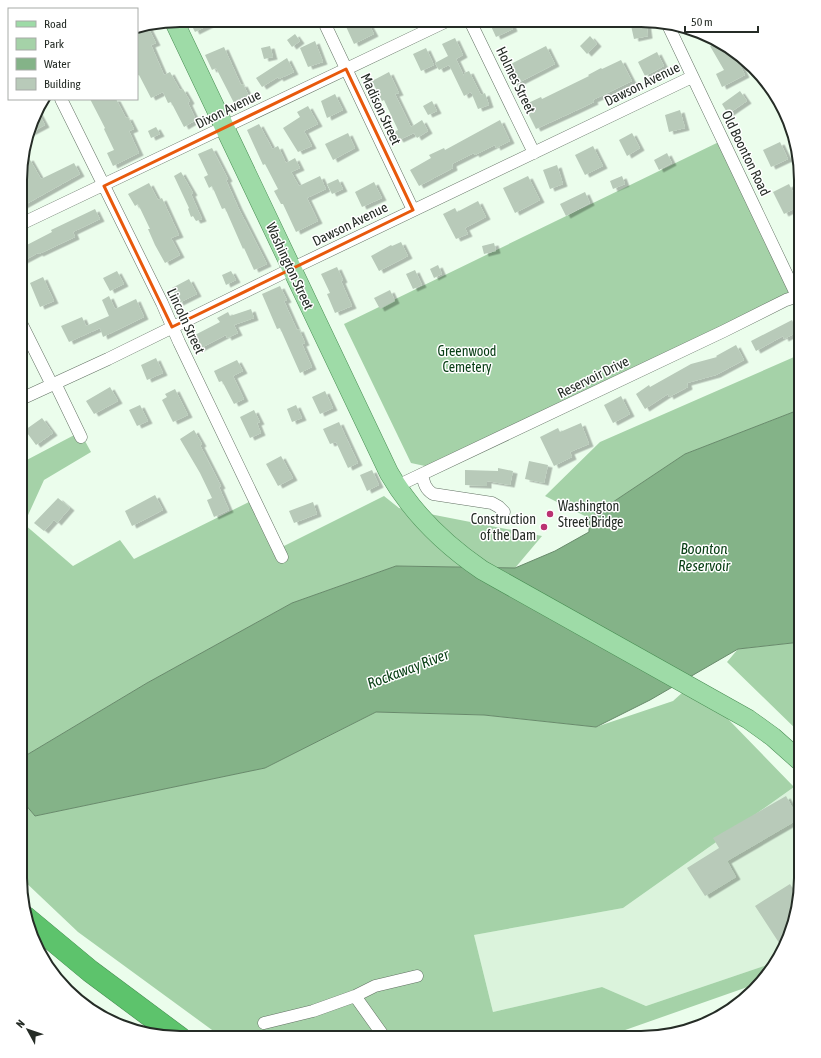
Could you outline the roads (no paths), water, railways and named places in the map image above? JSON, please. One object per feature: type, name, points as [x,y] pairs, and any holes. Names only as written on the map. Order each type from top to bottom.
[{"type":"highway","points":[[35,926],[90,971],[171,1031]]},
{"type":"main road","name":"Washington Street","points":[[177,27],[291,269],[397,486],[413,508],[433,531],[482,570],[721,704],[761,728],[794,755]]},
{"type":"street","name":"Madison Street","points":[[326,27],[413,210]]},
{"type":"street","name":"Dixon Avenue","points":[[27,221],[104,186],[434,27]]},
{"type":"street","name":"Holmes Street","points":[[473,27],[534,153]]},
{"type":"street","name":"Old Boonton Road","points":[[670,30],[794,286]]},
{"type":"street","name":"Dawson Avenue","points":[[27,396],[108,359],[413,210],[692,77]]},
{"type":"street","name":"Lincoln Street","points":[[61,100],[282,557]]},
{"type":"street","name":"Reservoir Drive","points":[[397,486],[786,300],[794,298]]},
{"type":"street","points":[[27,334],[81,438]]},
{"type":"street","points":[[422,474],[424,483],[428,490],[433,494],[492,503],[504,512]]},
{"type":"street","points":[[264,1023],[313,1011],[355,996],[375,986],[417,976]]},
{"type":"street","points":[[355,996],[380,1031]]},
{"type":"water","name":"Boonton Reservoir","points":[[794,412],[794,643],[738,649],[650,700],[596,727],[484,715],[376,712],[265,768],[35,816],[27,806],[27,755],[147,683],[292,603],[396,566],[515,568],[555,551],[589,532],[589,518],[685,454]]},
{"type":"place","name":"Washington Street Bridge","points":[[550,514]]},
{"type":"place","name":"Construction of the Dam","points":[[544,527]]},
{"type":"park label","name":"Greenwood Cemetery","points":[[467,360]]},
{"type":"water label","name":"Rockaway River","points":[[408,669]]}]
